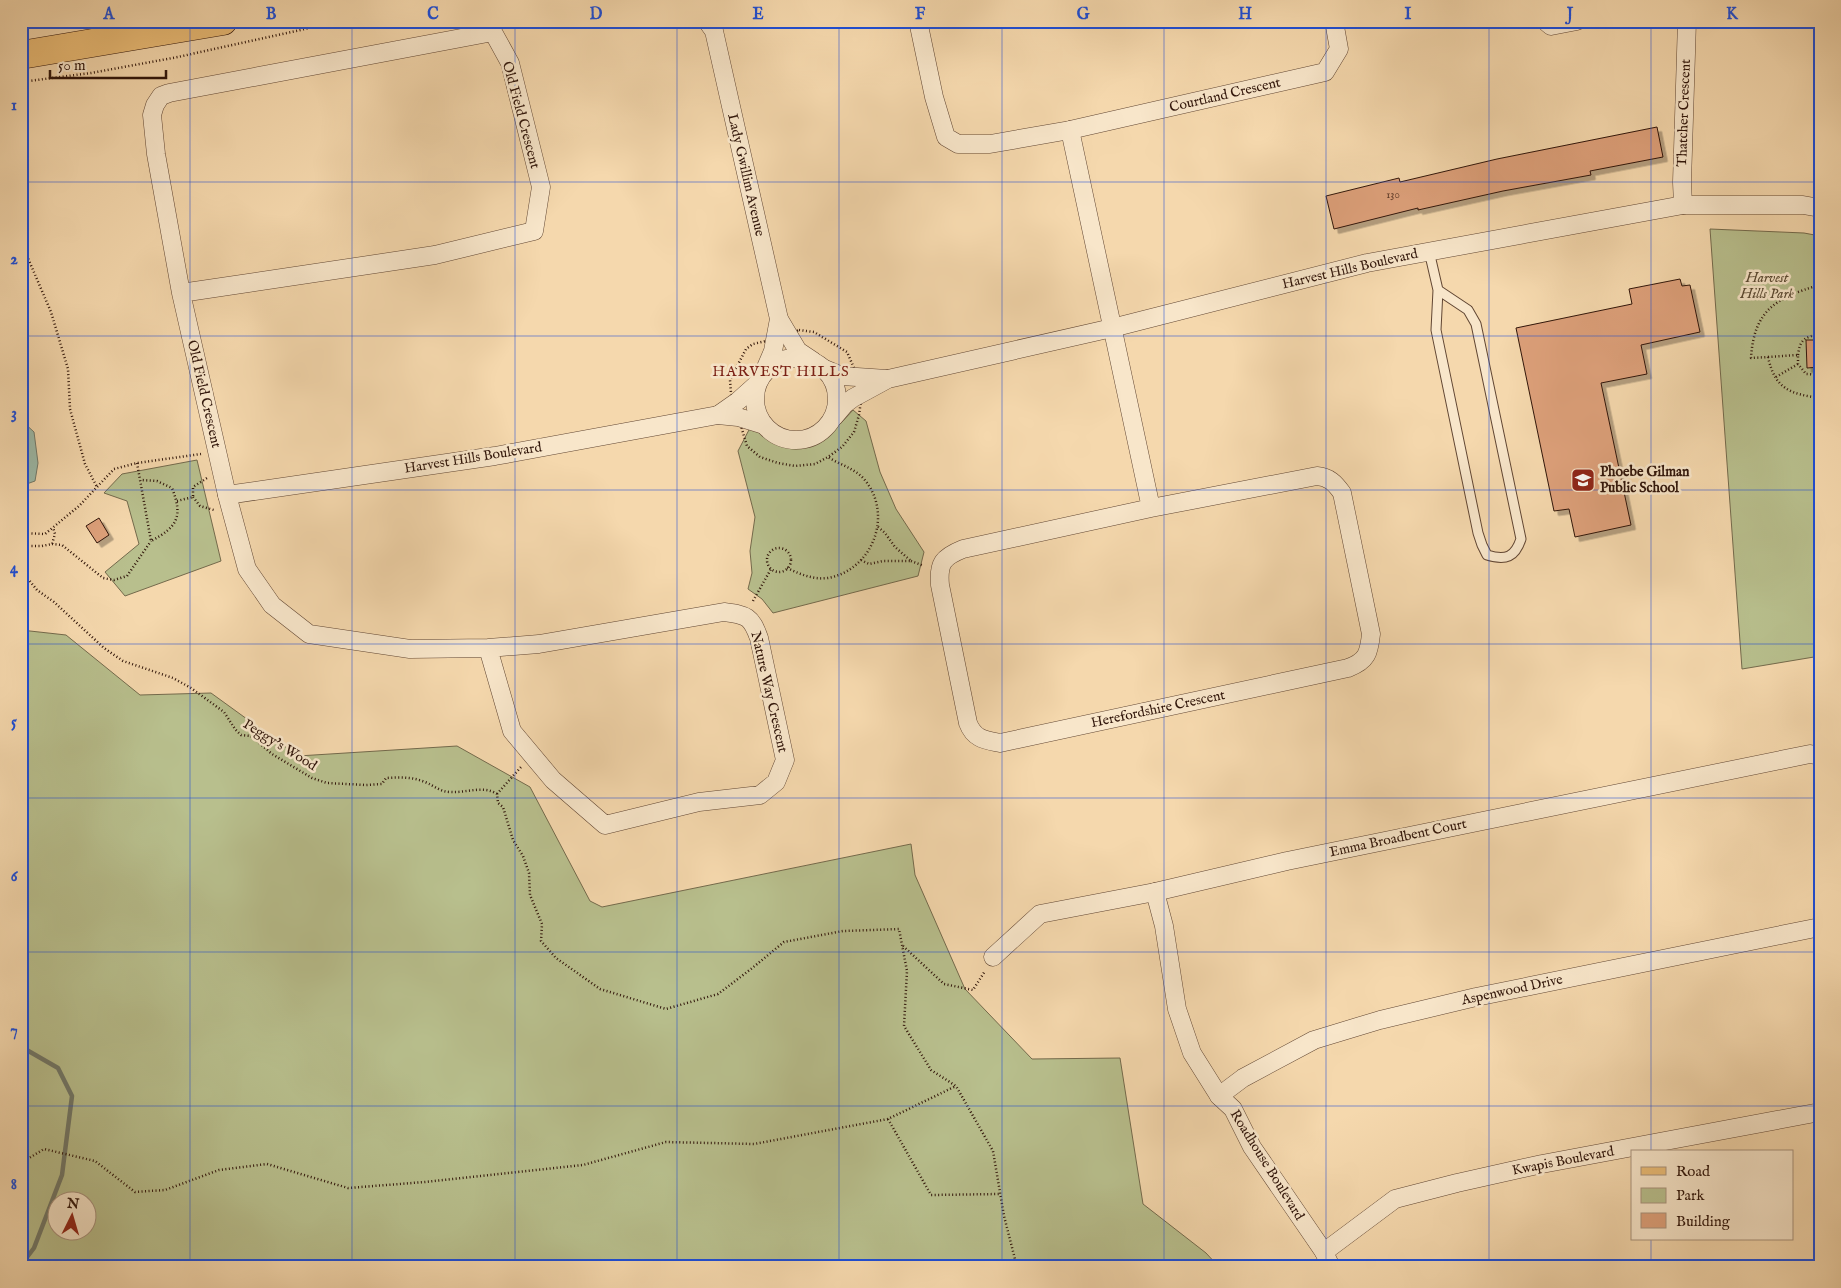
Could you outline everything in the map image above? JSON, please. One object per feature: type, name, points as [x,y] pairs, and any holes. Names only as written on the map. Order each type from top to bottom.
[{"type":"main road","points":[[21,55],[223,21]]},
{"type":"street","name":"Courtland Crescent","points":[[918,21],[934,97],[946,137],[958,144],[990,144],[1070,130],[1325,72],[1339,49],[1334,21]]},
{"type":"street","points":[[1545,21],[1551,26],[1577,21]]},
{"type":"street","name":"Thatcher Crescent","points":[[1683,205],[1687,21]]},
{"type":"street","name":"Lady Gwillim Avenue","points":[[713,24],[779,319],[781,337],[761,378]]},
{"type":"street","name":"Old Field Crescent","points":[[182,293],[435,255],[534,231],[541,187],[510,63],[493,32],[169,93],[161,96],[155,105],[152,115],[156,154],[182,293],[229,502]]},
{"type":"street","points":[[1070,130],[1151,508]]},
{"type":"street","name":"Harvest Hills Boulevard","points":[[819,365],[860,385],[1112,328],[1367,263],[1429,251],[1683,205],[1803,205],[1817,208]]},
{"type":"street","points":[[781,337],[819,365],[833,381],[837,395],[834,417]]},
{"type":"street","points":[[737,410],[772,365],[784,359],[799,358],[819,365]]},
{"type":"street","points":[[761,378],[754,398],[757,413],[764,425],[775,435],[788,440],[814,437],[825,428],[860,385]]},
{"type":"street","name":"Harvest Hills Boulevard","points":[[229,502],[495,456],[737,410],[764,425]]},
{"type":"street","name":"Herefordshire Crescent","points":[[1317,476],[1327,477],[1342,493],[1371,634],[1369,652],[1360,664],[1328,672],[1000,743],[978,738],[971,732],[968,723],[940,586],[939,572],[943,560],[950,554],[963,549],[1151,508],[1317,476]]},
{"type":"street","name":"Nature Way Crescent","points":[[229,502],[247,569],[272,605],[309,634],[410,649],[488,648],[539,644],[724,612],[744,616],[753,623],[759,638],[785,760],[776,782],[760,795],[699,802],[605,825],[553,780],[512,731],[488,648]]},
{"type":"street","name":"Emma Broadbent Court","points":[[992,957],[1040,914],[1155,892],[1287,861],[1810,754],[1820,756]]},
{"type":"street","name":"Roadhouse Boulevard","points":[[1155,892],[1164,926],[1177,1009],[1192,1053],[1219,1096],[1233,1109],[1252,1147],[1327,1259]]},
{"type":"street","name":"Aspenwood Drive","points":[[1219,1096],[1243,1078],[1314,1040],[1380,1020],[1476,997],[1820,927]]},
{"type":"street","name":"Kwapis Boulevard","points":[[1327,1259],[1395,1199],[1457,1182],[1542,1164],[1820,1112]]},
{"type":"lane","points":[[1429,251],[1438,290],[1436,330],[1478,533],[1487,555],[1496,558],[1509,556],[1517,550],[1521,538],[1476,324],[1468,310],[1438,290]]},
{"type":"path","points":[[21,82],[91,73],[178,57],[341,21]]},
{"type":"path","points":[[21,200],[26,217],[24,249],[52,312],[68,369],[70,409],[85,464],[97,487]]},
{"type":"path","points":[[1817,208],[1820,302]]},
{"type":"path","points":[[1798,355],[1751,358],[1752,345],[1760,321],[1773,304],[1790,294],[1819,285]]},
{"type":"path","points":[[799,330],[814,332],[847,352],[860,385],[859,415],[854,432],[842,447],[828,457],[815,464],[796,466],[760,457],[747,446],[731,393],[730,380],[746,349],[753,344],[799,330]]},
{"type":"path","points":[[1820,334],[1806,337],[1799,345],[1798,355],[1798,364],[1806,374],[1820,375]]},
{"type":"path","points":[[1768,357],[1771,370],[1781,386],[1798,395],[1820,398]]},
{"type":"path","points":[[1776,377],[1798,364]]},
{"type":"path","points":[[21,533],[45,534],[79,506],[114,469],[138,463],[218,452]]},
{"type":"path","points":[[787,568],[807,577],[828,578],[847,571],[866,556],[876,537],[879,517],[875,497],[864,479],[847,466],[828,457]]},
{"type":"path","points":[[138,463],[152,541]]},
{"type":"path","points":[[192,497],[194,486],[222,470]]},
{"type":"path","points":[[21,546],[62,545],[103,578],[114,580],[127,576],[152,541],[166,534],[176,522],[178,504],[172,488],[157,481],[140,480]]},
{"type":"path","points":[[192,497],[200,506],[211,510],[229,502]]},
{"type":"path","points":[[177,501],[192,497]]},
{"type":"path","points":[[860,560],[868,564],[884,561],[911,561],[895,547],[885,533],[877,526]]},
{"type":"path","points":[[52,544],[55,534],[53,527]]},
{"type":"path","points":[[777,548],[785,549],[789,553],[791,561],[787,568],[780,572],[771,569],[766,558],[769,552],[777,548]]},
{"type":"path","points":[[744,616],[771,569]]},
{"type":"path","name":"Peggy's Wood","points":[[21,570],[36,590],[54,602],[86,632],[123,661],[165,675],[191,688],[224,712],[241,735],[251,736],[272,754],[312,778],[327,783],[366,786],[382,784],[386,778],[400,777],[423,781],[440,791],[491,790],[497,794]]},
{"type":"path","points":[[532,754],[497,794],[498,803],[503,807],[513,840],[523,856],[529,873],[530,895],[542,924],[541,940],[556,958],[600,989],[666,1008],[718,994],[784,942],[842,931],[899,929],[907,971],[904,1026],[931,1070],[956,1086],[993,1151],[1004,1216],[1017,1267]]},
{"type":"path","points":[[902,945],[944,984],[973,990],[992,957]]},
{"type":"path","points":[[21,1163],[44,1149],[95,1161],[135,1192],[165,1190],[219,1170],[267,1164],[348,1188],[425,1182],[583,1165],[666,1142],[754,1144],[888,1119],[956,1086]]},
{"type":"path","points":[[888,1119],[931,1195],[1000,1194]]},
{"type":"green space","name":"Harvest Hills Park","points":[[1710,229],[1804,233],[1820,236],[1820,656],[1742,669]]},
{"type":"green space","points":[[853,410],[866,421],[880,472],[896,509],[924,552],[918,576],[773,613],[762,599],[748,589],[752,573],[750,551],[755,517],[738,451],[751,426],[782,443],[795,446],[806,445],[818,441],[829,434]]},
{"type":"green space","points":[[197,460],[221,561],[125,596],[105,572],[139,544],[127,501],[104,493],[122,474]]},
{"type":"green space","points":[[21,630],[66,635],[140,695],[211,693],[298,756],[457,746],[530,787],[590,901],[602,907],[911,844],[915,875],[965,989],[1032,1059],[1120,1058],[1143,1204],[1206,1253],[1219,1267],[21,1267]]},
{"type":"shaded area","points":[[21,420],[34,432],[38,463],[35,481],[21,486]]},
{"type":"building","points":[[1657,127],[1663,157],[1590,171],[1591,175],[1503,191],[1418,210],[1418,208],[1334,229],[1326,196],[1399,178],[1400,182],[1497,159]]},
{"type":"building","points":[[1680,279],[1682,286],[1690,285],[1700,332],[1641,345],[1647,374],[1601,383],[1631,525],[1575,537],[1569,509],[1554,511],[1516,328],[1632,304],[1629,289]]},
{"type":"building","points":[[1806,340],[1820,340],[1820,367],[1807,368]]},
{"type":"building","points":[[99,518],[109,535],[97,543],[86,526]]},
{"type":"waterway","points":[[21,1048],[58,1068],[72,1096],[62,1175],[34,1248],[21,1265]]},
{"type":"place","name":"Phoebe Gilman Public School","points":[[1583,480]]},
{"type":"district","name":"HARVEST HILLS","points":[[781,371]]}]
